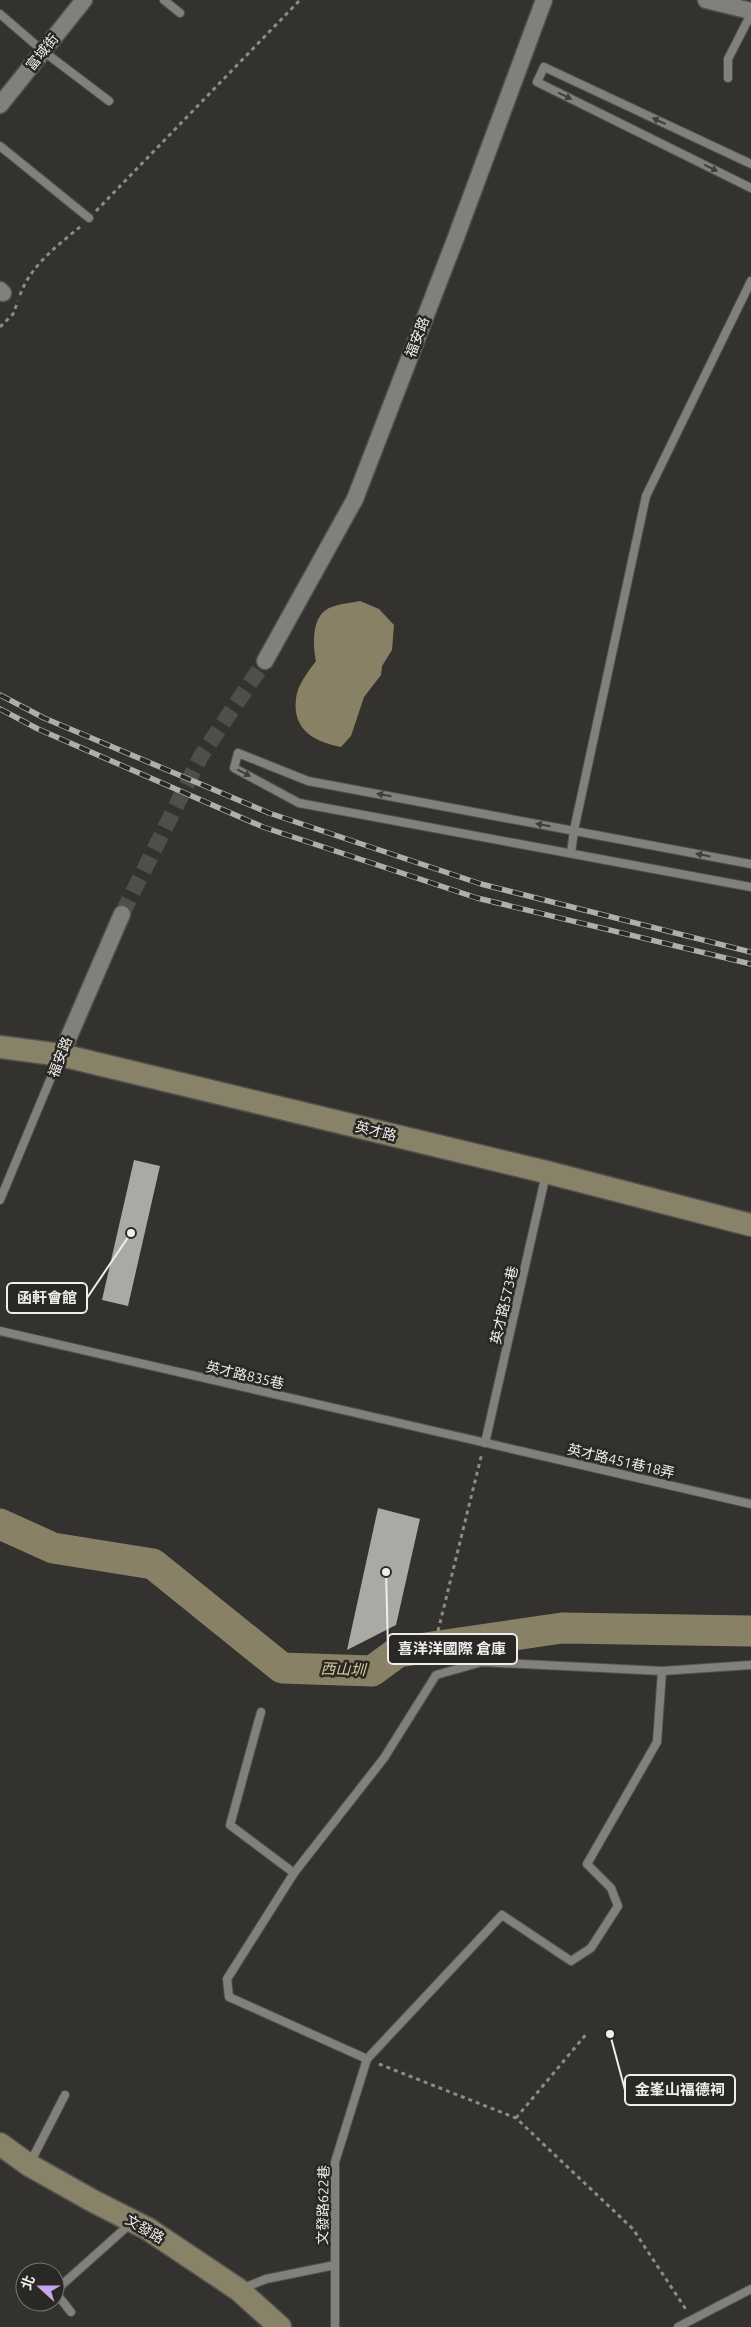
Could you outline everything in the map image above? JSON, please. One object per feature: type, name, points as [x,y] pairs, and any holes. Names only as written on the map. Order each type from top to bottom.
[{"type":"street","name":"富域街","points":[[0,105],[84,0]]},
{"type":"street","name":"福安路","points":[[265,662],[354,499],[455,240],[544,0]]},
{"type":"street","points":[[706,0],[751,13]]},
{"type":"street","name":"福安路","points":[[61,1055],[122,914]]},
{"type":"street","name":"英才路","points":[[0,1047],[61,1055],[546,1172],[751,1225]]},
{"type":"street","name":"文發路","points":[[0,2144],[29,2165],[148,2229],[240,2290],[280,2327]]},
{"type":"lane","points":[[164,0],[180,13]]},
{"type":"lane","points":[[728,78],[728,59],[751,13]]},
{"type":"lane","points":[[0,14],[43,51],[109,101]]},
{"type":"lane","points":[[751,164],[544,66],[537,82],[751,188]]},
{"type":"lane","points":[[0,146],[90,218]]},
{"type":"lane","points":[[571,853],[574,830],[646,496],[751,281]]},
{"type":"lane","points":[[751,864],[308,781],[238,753],[234,768],[299,802],[751,886]]},
{"type":"lane","name":"福安路","points":[[0,1200],[61,1055]]},
{"type":"lane","name":"英才路573巷","points":[[485,1443],[546,1172]]},
{"type":"lane","name":"英才路835巷","points":[[0,1331],[485,1443]]},
{"type":"lane","name":"英才路451巷18弄","points":[[485,1443],[751,1504]]},
{"type":"lane","points":[[662,1671],[657,1742],[587,1864],[611,1888],[618,1906],[591,1948],[571,1961],[502,1915],[367,2059],[229,1997],[227,1979],[294,1873],[384,1758],[436,1675],[482,1662],[662,1671],[751,1665]]},
{"type":"lane","points":[[260,1712],[230,1826],[294,1873]]},
{"type":"lane","name":"文發路622巷","points":[[335,2327],[335,2162],[367,2059]]},
{"type":"lane","points":[[29,2165],[65,2095]]},
{"type":"lane","points":[[65,2283],[133,2222]]},
{"type":"lane","points":[[240,2290],[266,2279],[335,2265]]},
{"type":"lane","points":[[678,2327],[751,2289]]},
{"type":"lane","points":[[65,2304],[71,2312]]},
{"type":"path","points":[[0,327],[13,314],[25,282],[40,262],[90,218],[300,0]]},
{"type":"path","points":[[438,1631],[485,1443]]},
{"type":"path","points":[[516,2118],[588,2032]]},
{"type":"path","points":[[367,2059],[516,2118],[634,2229],[693,2320]]},
{"type":"shaded area","points":[[360,601],[379,609],[394,625],[392,650],[382,666],[381,675],[364,697],[351,736],[341,747],[322,742],[307,733],[298,719],[296,699],[306,674],[316,661],[314,640],[319,618],[329,608]]},
{"type":"building","points":[[134,1160],[160,1166],[128,1306],[102,1300]]},
{"type":"building","points":[[378,1508],[420,1519],[396,1625],[347,1650]]},
{"type":"waterway","name":"西山圳","points":[[0,1524],[53,1548],[153,1564],[282,1668],[372,1671],[398,1652],[562,1628],[751,1631]]},
{"type":"tunnel","points":[[122,914],[201,756],[265,661]]},
{"type":"railway","points":[[0,695],[44,718],[269,813],[481,884],[751,952]]},
{"type":"railway","points":[[0,709],[38,729],[263,827],[477,898],[751,964]]},
{"type":"place","name":"函軒會館","points":[[131,1233]]},
{"type":"place","name":"喜洋洋國際 倉庫","points":[[386,1572]]},
{"type":"place","name":"金峯山福德祠","points":[[610,2034]]}]
